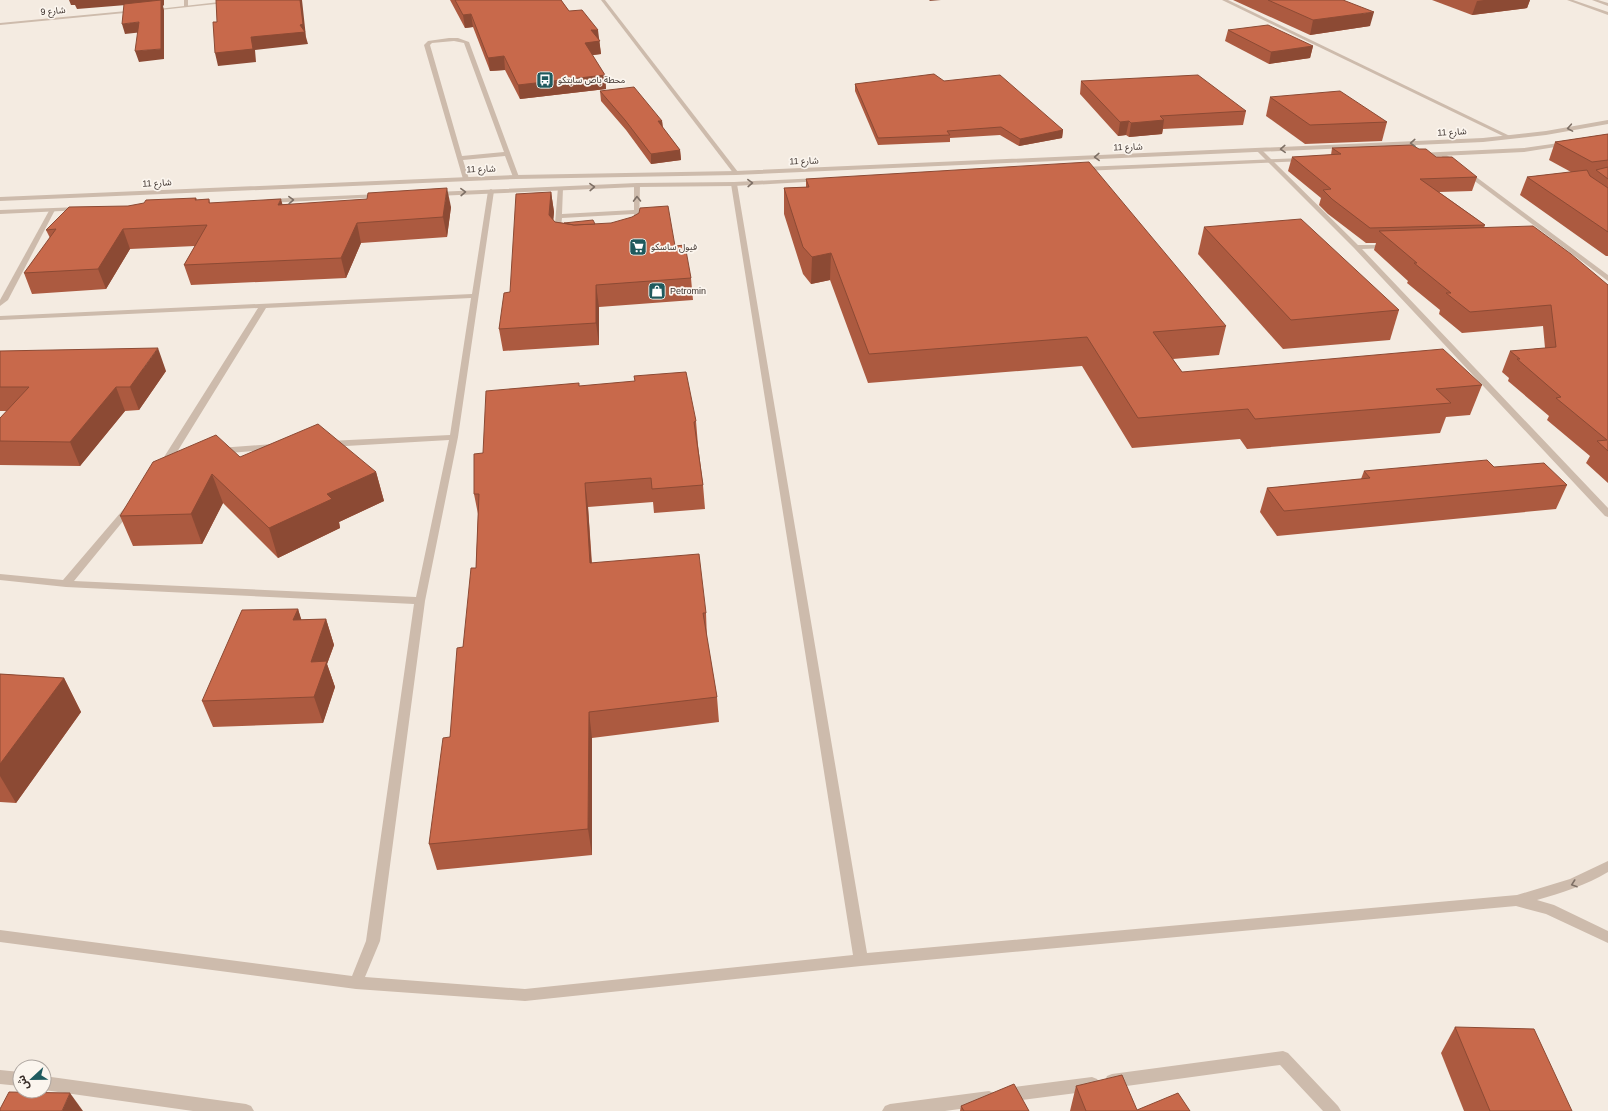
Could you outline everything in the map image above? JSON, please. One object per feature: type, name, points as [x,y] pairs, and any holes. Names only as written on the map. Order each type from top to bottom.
[{"type":"street","points":[[186,0],[186,6]]},
{"type":"street","points":[[147,10],[251,0]]},
{"type":"street","points":[[602,0],[736,173]]},
{"type":"street","points":[[1224,0],[1509,138]]},
{"type":"street","points":[[1569,0],[1608,14]]},
{"type":"street","points":[[1594,0],[1608,5]]},
{"type":"street","name":"شارع 9","points":[[0,24],[140,11]]},
{"type":"street","points":[[466,179],[427,45],[430,42],[463,40],[466,42],[516,177]]},
{"type":"street","name":"شارع 11","points":[[0,199],[516,177],[736,173],[1259,150],[1509,138],[1608,122]]},
{"type":"street","name":"شارع 11","points":[[1410,155],[1524,150],[1574,143]]},
{"type":"street","points":[[1259,150],[1269,162],[1356,248],[1608,514]]},
{"type":"street","points":[[460,158],[507,154]]},
{"type":"street","points":[[1442,154],[1608,280]]},
{"type":"street","name":"شارع 11","points":[[1077,170],[1308,160]]},
{"type":"street","name":"شارع 11","points":[[427,194],[637,185],[734,184],[830,180]]},
{"type":"street","points":[[734,184],[861,960]]},
{"type":"street","points":[[633,236],[637,232],[637,185]]},
{"type":"street","points":[[560,188],[556,234],[560,240],[564,241]]},
{"type":"street","points":[[356,983],[373,941],[420,601],[454,437],[491,191]]},
{"type":"street","points":[[259,201],[387,196]]},
{"type":"street","points":[[0,212],[84,209]]},
{"type":"street","points":[[0,304],[4,300],[52,210]]},
{"type":"street","points":[[558,216],[637,212]]},
{"type":"street","points":[[1542,241],[1558,241]]},
{"type":"street","points":[[1356,248],[1395,246]]},
{"type":"street","points":[[0,318],[475,296]]},
{"type":"street","points":[[161,470],[175,453],[263,306]]},
{"type":"street","points":[[321,445],[454,437]]},
{"type":"street","points":[[211,451],[281,447]]},
{"type":"street","points":[[66,584],[136,500]]},
{"type":"street","points":[[0,577],[66,584],[420,601]]},
{"type":"street","points":[[0,936],[356,983],[525,995],[861,960],[1516,900],[1555,890],[1585,880],[1608,866]]},
{"type":"street","points":[[1516,900],[1549,909],[1608,937]]},
{"type":"street","points":[[890,1111],[1283,1058],[1333,1111]]},
{"type":"street","points":[[0,1077],[12,1078]]},
{"type":"street","points":[[52,1084],[246,1111]]},
{"type":"building","points":[[161,0],[161,49],[135,51],[139,22],[122,24],[124,4]]},
{"type":"building","points":[[216,0],[300,0],[303,24],[300,25],[305,32],[251,37],[253,49],[215,53],[213,22],[217,22]]},
{"type":"building","points":[[455,0],[561,0],[569,11],[582,10],[598,30],[591,30],[600,41],[585,43],[605,75],[518,85],[504,56],[488,58],[471,14],[463,15]]},
{"type":"building","points":[[1268,0],[1343,0],[1374,12],[1313,20]]},
{"type":"building","points":[[1268,25],[1313,46],[1271,52],[1228,30]]},
{"type":"building","points":[[934,74],[944,81],[1000,75],[1063,130],[1020,139],[1001,127],[947,131],[950,135],[878,138],[855,84]]},
{"type":"building","points":[[1198,75],[1246,111],[1160,116],[1164,120],[1131,123],[1129,121],[1120,122],[1081,81]]},
{"type":"building","points":[[634,87],[662,121],[658,121],[680,150],[651,154],[600,91]]},
{"type":"building","points":[[1340,91],[1387,122],[1310,125],[1270,97]]},
{"type":"building","points":[[1608,134],[1608,160],[1592,162],[1555,142]]},
{"type":"building","points":[[1412,145],[1419,149],[1426,149],[1436,157],[1452,157],[1477,177],[1420,179],[1485,225],[1370,228],[1332,199],[1323,190],[1331,189],[1292,157],[1341,154],[1332,148]]},
{"type":"building","points":[[1089,162],[1226,326],[1153,332],[1182,372],[1443,349],[1482,385],[1436,389],[1451,403],[1255,419],[1248,409],[1138,418],[1087,337],[869,354],[831,253],[812,257],[803,247],[784,188],[809,187],[806,179]]},
{"type":"building","points":[[1608,167],[1608,179],[1596,170]]},
{"type":"building","points":[[1587,170],[1590,176],[1608,188],[1608,232],[1527,177]]},
{"type":"building","points":[[447,188],[443,217],[357,223],[341,258],[184,265],[207,225],[123,229],[98,269],[24,273],[56,229],[46,230],[69,207],[128,206],[144,203],[146,200],[196,198],[195,200],[209,199],[209,203],[281,199],[278,205],[367,199],[368,193]]},
{"type":"building","points":[[551,192],[549,215],[555,222],[574,225],[611,223],[632,217],[639,213],[640,208],[668,206],[675,246],[685,245],[691,278],[596,285],[596,323],[499,329],[504,293],[510,292],[516,194]]},
{"type":"building","points":[[1301,219],[1399,310],[1291,320],[1204,227]]},
{"type":"building","points":[[593,220],[595,224],[574,225],[564,223]]},
{"type":"building","points":[[1533,226],[1571,254],[1608,285],[1608,451],[1597,441],[1607,440],[1556,398],[1561,397],[1517,359],[1520,359],[1510,351],[1556,347],[1551,305],[1470,312],[1446,293],[1451,293],[1414,263],[1417,263],[1379,231]]},
{"type":"building","points":[[158,348],[130,387],[116,387],[70,442],[0,441],[0,418],[29,387],[0,387],[0,351]]},
{"type":"building","points":[[686,372],[696,421],[694,422],[703,485],[652,489],[651,478],[585,483],[590,563],[699,554],[706,613],[703,613],[717,697],[589,712],[588,829],[429,844],[443,738],[450,737],[457,648],[463,647],[471,568],[476,568],[479,494],[474,494],[474,454],[483,453],[486,391],[579,383],[579,386],[635,381],[634,376]]},
{"type":"building","points":[[318,424],[376,472],[327,494],[332,499],[269,528],[212,474],[191,514],[120,516],[153,462],[216,435],[240,457]]},
{"type":"building","points":[[1487,460],[1494,467],[1544,463],[1567,485],[1284,511],[1267,488],[1370,478],[1364,471]]},
{"type":"building","points":[[298,609],[293,620],[326,619],[311,662],[327,661],[314,697],[202,701],[242,610]]},
{"type":"building","points":[[0,674],[64,678],[0,764]]},
{"type":"building","points":[[1455,1027],[1534,1029],[1572,1111],[1490,1111]]},
{"type":"building","points":[[1122,1075],[1137,1110],[1178,1093],[1190,1111],[1086,1111],[1076,1086]]},
{"type":"building","points":[[1014,1084],[1029,1111],[964,1111],[961,1106]]},
{"type":"building","points":[[9,1092],[12,1092],[12,1099],[52,1099],[52,1093],[70,1093],[62,1111],[0,1111]]},
{"type":"place","name":"محطة باص سابتكو","points":[[545,80]]},
{"type":"place","name":"فيول ساسكو","points":[[638,247]]},
{"type":"place","name":"Petromin","points":[[657,291]]}]
